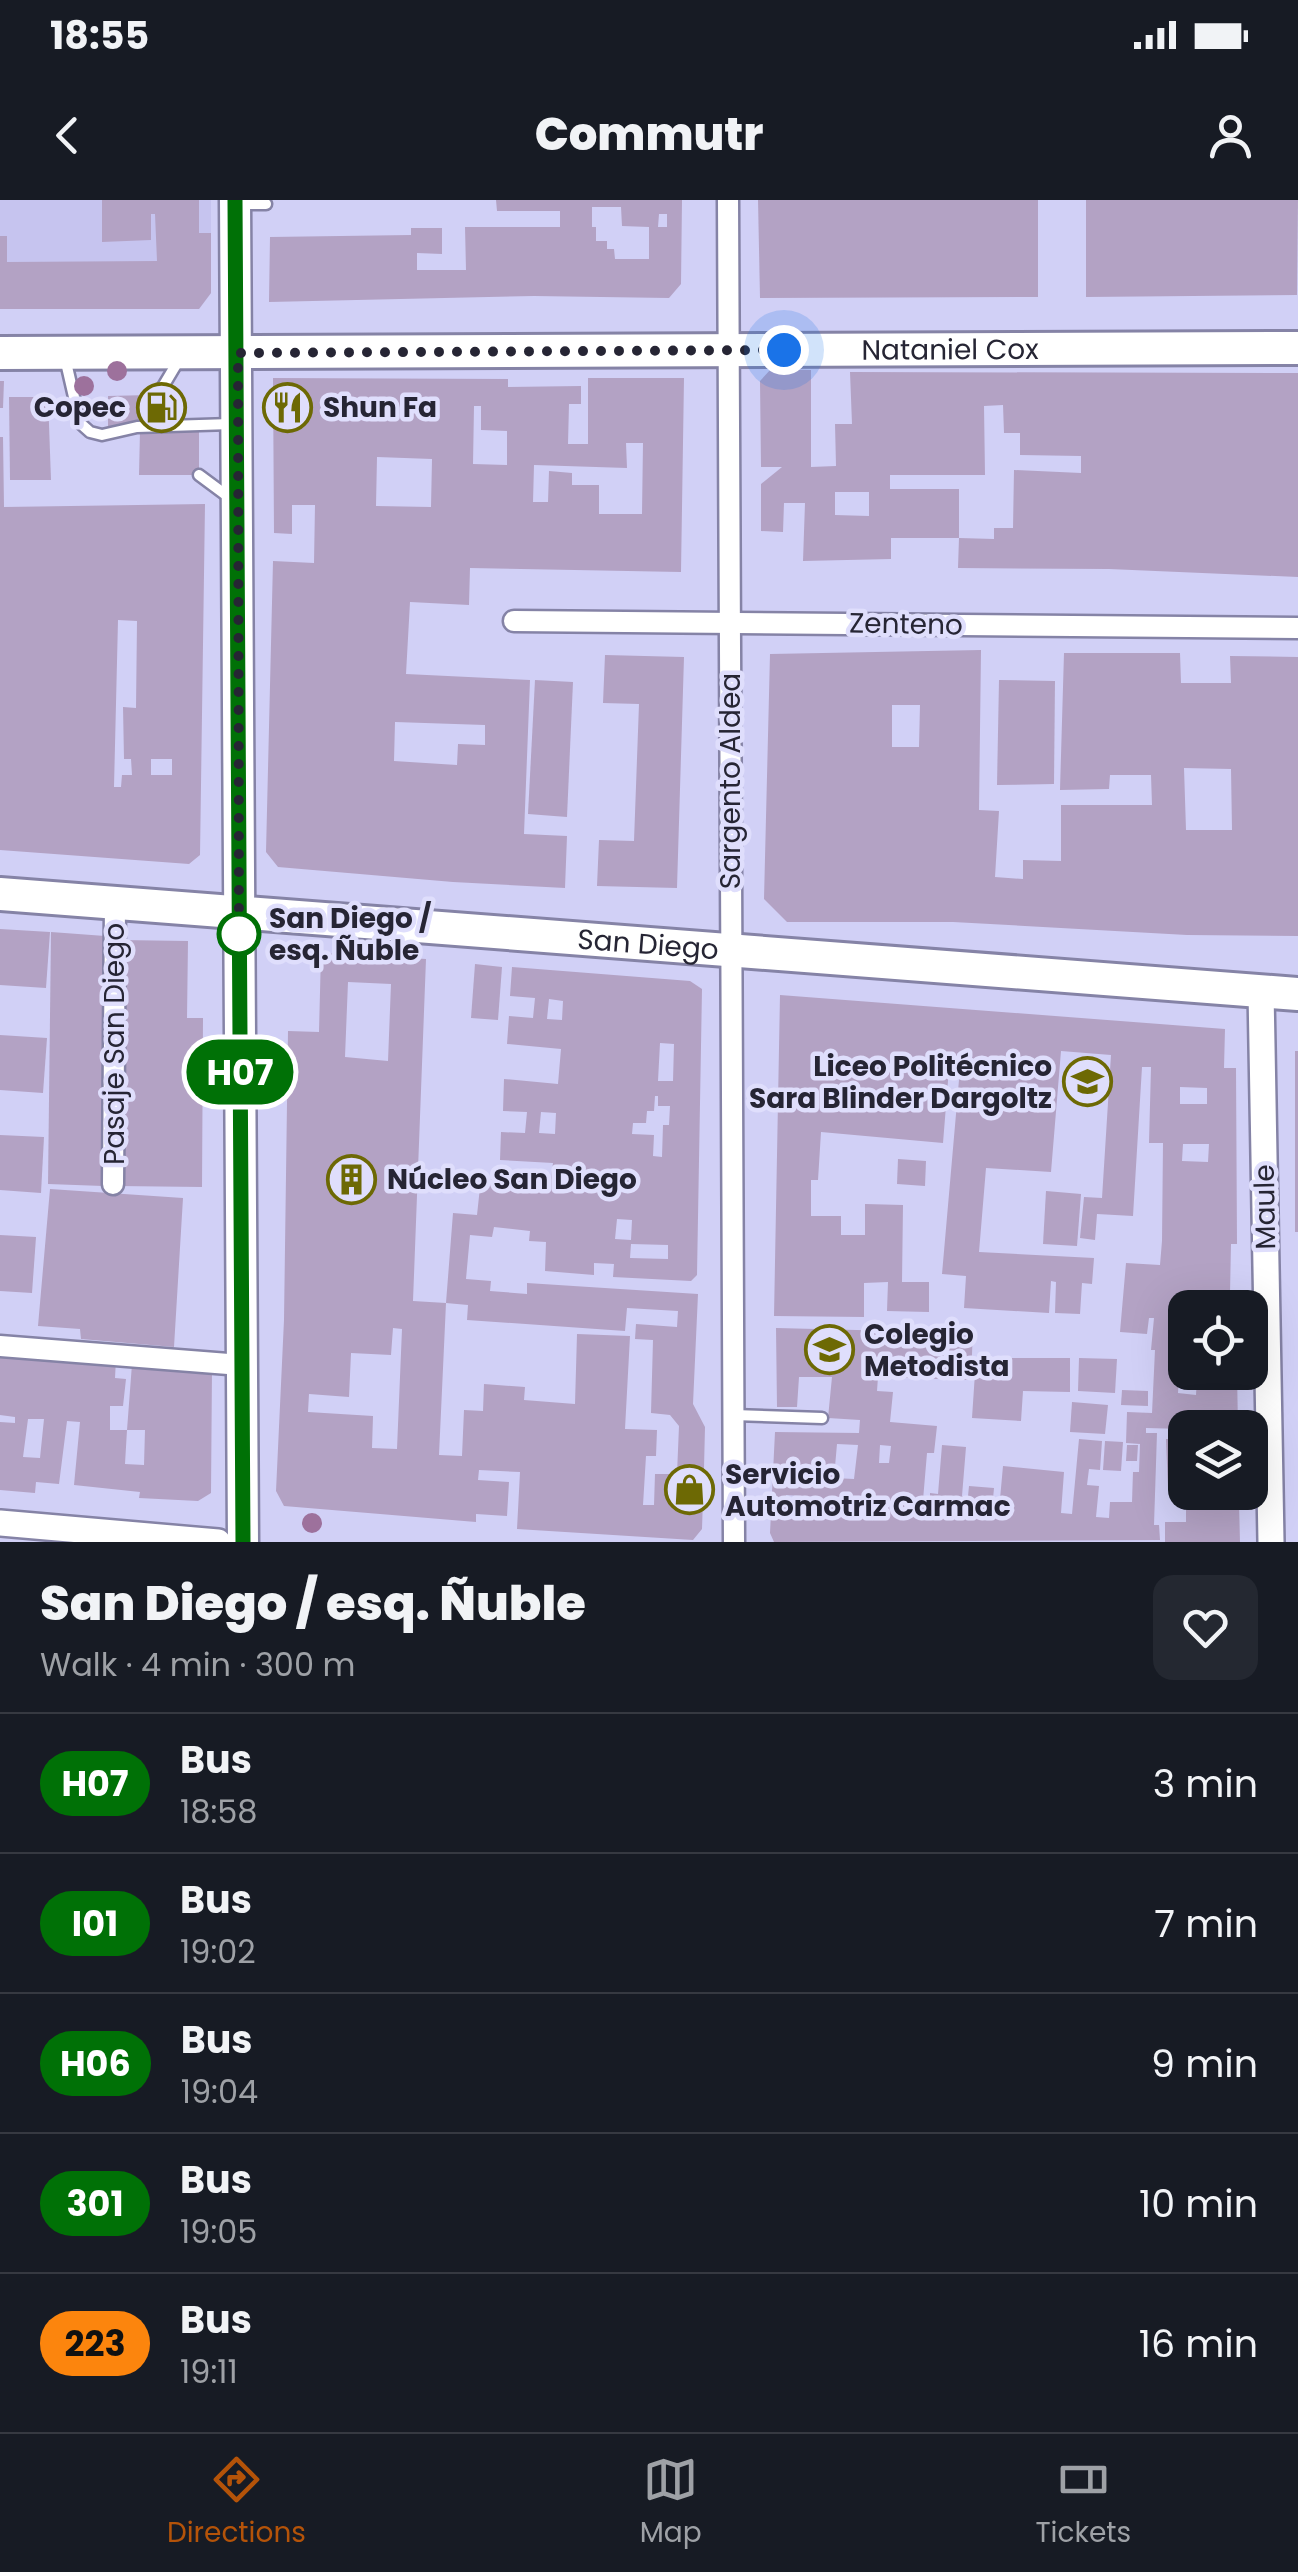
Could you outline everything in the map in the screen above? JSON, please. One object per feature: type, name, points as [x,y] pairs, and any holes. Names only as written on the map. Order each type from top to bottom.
[{"type":"main road","points":[[235,202],[243,1542]]},
{"type":"main road","name":"Nataniel Cox","points":[[0,354],[1298,348]]},
{"type":"main road","name":"San Diego","points":[[0,894],[1298,994]]},
{"type":"street","name":"Sargento Aldea","points":[[728,200],[734,1542]]},
{"type":"street","name":"Zenteno","points":[[514,621],[1298,628]]},
{"type":"street","name":"Pasaje San Diego","points":[[113,1184],[115,903]]},
{"type":"street","name":"Maule","points":[[1261,992],[1271,1542]]},
{"type":"street","points":[[0,1346],[241,1364]]},
{"type":"street","points":[[0,1524],[218,1542]]},
{"type":"lane","points":[[235,202],[266,204]]},
{"type":"lane","points":[[64,353],[80,423],[90,432],[102,435],[138,428],[237,424]]},
{"type":"lane","points":[[150,410],[183,353]]},
{"type":"lane","points":[[199,475],[237,504]]},
{"type":"lane","points":[[734,1416],[822,1418]]},
{"type":"shaded area","points":[[0,200],[211,200],[211,293],[199,309],[0,309]]},
{"type":"building","points":[[102,200],[199,200],[199,233],[211,233],[211,293],[199,309],[0,309],[0,236],[7,236],[7,262],[157,261],[155,214],[151,214],[151,240],[102,242]]},
{"type":"building","points":[[496,200],[682,200],[681,284],[669,298],[534,296],[269,302],[270,237],[411,235],[411,228],[442,228],[442,254],[417,253],[417,270],[466,270],[465,227],[560,227],[560,211],[497,211]],"holes":[[[592,207],[621,207],[622,226],[649,227],[649,259],[615,259],[614,249],[607,249],[607,241],[596,241]],[[659,214],[667,214],[667,227],[658,227]]]},
{"type":"building","points":[[758,200],[1038,200],[1038,297],[760,298]]},
{"type":"building","points":[[1086,200],[1298,200],[1297,295],[1086,297]]},
{"type":"building","points":[[771,369],[811,370],[811,467],[836,466],[835,424],[852,424],[850,372],[1298,373],[1298,577],[958,568],[959,538],[891,538],[891,559],[803,561],[805,503],[784,503],[783,532],[761,531],[761,484],[782,467],[761,467],[760,381]],"holes":[[[1003,405],[1004,433],[1020,433],[1020,455],[1081,456],[1081,473],[1014,470],[1013,528],[994,528],[994,539],[959,538],[959,489],[890,489],[890,475],[985,475],[984,406]],[[835,492],[869,492],[869,516],[835,515]]]},
{"type":"building","points":[[273,378],[508,379],[508,387],[581,386],[581,404],[569,404],[568,444],[588,444],[588,378],[684,378],[681,572],[470,568],[469,605],[410,602],[406,674],[530,680],[524,834],[567,836],[565,888],[278,867],[266,852],[273,561],[314,563],[315,505],[292,505],[292,534],[274,533]],"holes":[[[474,406],[481,406],[481,430],[507,431],[507,465],[473,464]],[[626,443],[643,443],[642,514],[599,514],[599,485],[572,485],[572,473],[549,471],[548,502],[533,502],[534,465],[627,468]],[[377,457],[432,459],[431,507],[376,506]],[[395,722],[485,725],[485,745],[458,744],[457,765],[394,761]]]},
{"type":"building","points":[[0,381],[4,381],[3,408],[0,408]]},
{"type":"building","points":[[149,395],[150,426],[108,427],[108,396]]},
{"type":"building","points":[[9,397],[48,397],[51,480],[10,480]]},
{"type":"building","points":[[140,431],[199,431],[199,475],[139,475]]},
{"type":"building","points":[[3,437],[4,507],[205,504],[200,855],[189,864],[0,850]],"holes":[[[118,620],[137,621],[136,708],[123,707],[124,759],[131,759],[132,775],[122,775],[121,787],[114,787]],[[151,759],[172,759],[172,775],[151,775]]]},
{"type":"building","points":[[981,650],[979,810],[999,811],[995,877],[1023,879],[1023,860],[1061,861],[1061,805],[1152,805],[1151,775],[1110,775],[1109,789],[1060,790],[1064,653],[1180,653],[1181,683],[1231,683],[1230,656],[1298,657],[1298,936],[1187,935],[953,922],[787,922],[764,899],[770,654]],"holes":[[[892,705],[920,705],[919,747],[892,747]],[[1184,768],[1231,769],[1232,830],[1186,830]]]},
{"type":"building","points":[[605,655],[684,657],[677,888],[597,886],[599,840],[634,841],[639,704],[603,703]]},
{"type":"building","points":[[535,680],[573,682],[567,817],[528,814]]},
{"type":"building","points":[[999,680],[1055,681],[1054,784],[997,785]]},
{"type":"building","points":[[0,929],[50,932],[46,988],[0,985]]},
{"type":"building","points":[[51,932],[105,936],[103,1186],[48,1184]]},
{"type":"building","points":[[120,940],[188,941],[187,1018],[203,1018],[202,1187],[118,1186]]},
{"type":"building","points":[[321,953],[426,959],[413,1301],[446,1303],[453,1213],[477,1215],[481,1178],[550,1184],[553,1163],[500,1160],[501,1132],[525,1133],[527,1112],[503,1111],[504,1079],[558,1084],[561,1049],[507,1044],[509,1016],[533,1018],[535,998],[510,996],[512,967],[690,981],[702,989],[697,1275],[691,1281],[613,1277],[614,1264],[594,1263],[594,1275],[545,1271],[546,1242],[529,1241],[530,1231],[494,1227],[492,1237],[470,1235],[466,1279],[491,1281],[490,1291],[527,1294],[527,1283],[698,1294],[693,1404],[705,1427],[702,1529],[693,1540],[517,1529],[520,1472],[479,1470],[478,1480],[509,1482],[507,1516],[476,1514],[476,1522],[284,1506],[276,1491],[284,1320],[288,1031],[319,1032]],"holes":[[[348,982],[391,984],[388,1061],[345,1057]],[[549,999],[563,1001],[562,1020],[547,1019]],[[660,1043],[674,1044],[673,1081],[658,1081]],[[655,1096],[658,1106],[670,1106],[669,1125],[663,1125],[662,1157],[653,1156],[654,1135],[632,1134],[633,1123],[646,1123],[647,1111],[654,1111]],[[541,1112],[556,1113],[555,1134],[539,1133]],[[617,1219],[632,1220],[631,1240],[615,1239]],[[631,1244],[668,1245],[668,1259],[630,1258]],[[446,1303],[468,1305],[467,1320],[625,1331],[627,1308],[678,1311],[677,1327],[636,1324],[635,1339],[653,1340],[651,1413],[670,1415],[679,1426],[677,1474],[655,1474],[654,1505],[643,1505],[646,1456],[656,1456],[657,1430],[625,1429],[630,1336],[577,1334],[575,1404],[524,1400],[525,1387],[484,1384],[483,1411],[464,1410],[462,1456],[439,1455]],[[393,1328],[402,1329],[397,1449],[372,1448],[373,1416],[308,1412],[309,1394],[349,1397],[351,1353],[391,1355]]]},
{"type":"building","points":[[475,964],[502,967],[498,1020],[471,1018]]},
{"type":"building","points":[[780,995],[1225,1029],[1224,1068],[1236,1068],[1237,1244],[1231,1244],[1230,1290],[1168,1290],[1168,1390],[1196,1395],[1196,1390],[1237,1390],[1238,1410],[1168,1410],[1168,1429],[1146,1428],[1146,1433],[1157,1433],[1154,1525],[1159,1525],[1160,1540],[774,1542],[770,1533],[775,1432],[859,1433],[860,1420],[828,1418],[832,1377],[799,1377],[797,1407],[777,1407],[776,1328],[937,1332],[937,1326],[973,1328],[971,1380],[878,1377],[877,1391],[893,1392],[890,1422],[937,1426],[934,1453],[927,1453],[923,1500],[930,1501],[930,1493],[938,1494],[942,1445],[966,1447],[962,1496],[968,1496],[969,1486],[994,1488],[992,1510],[999,1510],[1003,1466],[1064,1472],[1061,1513],[1072,1514],[1079,1439],[1102,1441],[1100,1470],[1089,1469],[1087,1485],[1099,1486],[1096,1517],[1109,1518],[1110,1502],[1132,1502],[1133,1472],[1139,1472],[1140,1444],[1126,1443],[1127,1412],[1152,1413],[1154,1318],[1149,1318],[1147,1334],[1120,1332],[1126,1263],[1160,1265],[1163,1143],[1149,1143],[1151,1067],[1142,1067],[1133,1216],[1097,1214],[1095,1240],[1080,1238],[1084,1197],[1102,1198],[1111,1055],[1061,1051],[1051,1172],[986,1168],[979,1252],[1094,1258],[1092,1284],[1082,1283],[1080,1314],[1055,1313],[1056,1282],[1051,1281],[1049,1313],[964,1308],[966,1276],[942,1274],[961,1057],[950,1056],[943,1143],[821,1132],[818,1180],[811,1180],[811,1216],[841,1216],[841,1235],[865,1235],[865,1204],[903,1205],[902,1282],[929,1282],[929,1312],[887,1311],[888,1282],[864,1283],[864,1317],[774,1316]],"holes":[[[1180,1087],[1207,1088],[1207,1104],[1180,1104]],[[1183,1144],[1209,1144],[1208,1162],[1182,1161]],[[837,1444],[858,1445],[854,1479],[834,1478]],[[880,1445],[891,1446],[889,1463],[879,1463]],[[786,1495],[814,1497],[814,1502],[785,1499]]]},
{"type":"building","points":[[0,1035],[47,1038],[43,1093],[0,1090]]},
{"type":"building","points":[[1298,1051],[1298,1232],[1295,1232]]},
{"type":"building","points":[[0,1135],[44,1137],[41,1193],[0,1190]]},
{"type":"building","points":[[898,1159],[926,1161],[925,1186],[897,1184]]},
{"type":"building","points":[[50,1189],[183,1198],[174,1347],[81,1339],[80,1329],[38,1326]]},
{"type":"building","points":[[1046,1191],[1081,1194],[1077,1246],[1043,1244]]},
{"type":"building","points":[[0,1235],[36,1237],[32,1293],[0,1291]]},
{"type":"building","points":[[0,1350],[116,1359],[115,1378],[126,1379],[123,1406],[110,1406],[110,1430],[127,1430],[132,1364],[212,1369],[211,1493],[198,1501],[139,1498],[140,1492],[74,1485],[80,1422],[67,1421],[59,1484],[36,1482],[35,1493],[0,1490],[0,1422],[15,1423],[15,1417],[0,1415]],"holes":[[[28,1419],[44,1419],[40,1458],[23,1457]],[[127,1430],[145,1430],[144,1465],[125,1464]]]},
{"type":"building","points":[[976,1358],[1070,1358],[1070,1392],[1023,1391],[1021,1421],[972,1418]]},
{"type":"building","points":[[1079,1358],[1117,1359],[1115,1393],[1078,1391]]},
{"type":"building","points":[[1122,1390],[1148,1391],[1148,1406],[1121,1405]]},
{"type":"building","points":[[1072,1402],[1108,1405],[1105,1434],[1070,1432]]},
{"type":"building","points":[[1105,1441],[1123,1442],[1121,1471],[1103,1470]]},
{"type":"building","points":[[1127,1445],[1138,1445],[1137,1461],[1126,1461]]},
{"type":"building","points":[[1186,1510],[1239,1510],[1240,1542],[1165,1542],[1165,1522],[1186,1522]]},
{"type":"bus line","name":"H07","points":[[235,200],[243,1542]]},
{"type":"place","name":"Copec","points":[[161,407]]},
{"type":"place","name":"Shun Fa","points":[[288,407]]},
{"type":"place","name":"San Diego / esq. Ñuble","points":[[239,934]]},
{"type":"place","name":"Liceo Politécnico Sara Blinder Dargoltz","points":[[1087,1082]]},
{"type":"place","name":"Núcleo San Diego","points":[[352,1179]]},
{"type":"place","name":"Colegio Metodista","points":[[829,1350]]},
{"type":"place","name":"Servicio Automotriz Carmac","points":[[690,1490]]},
{"type":"route","points":[[239,934],[239,939],[238,353],[784,350]]}]
